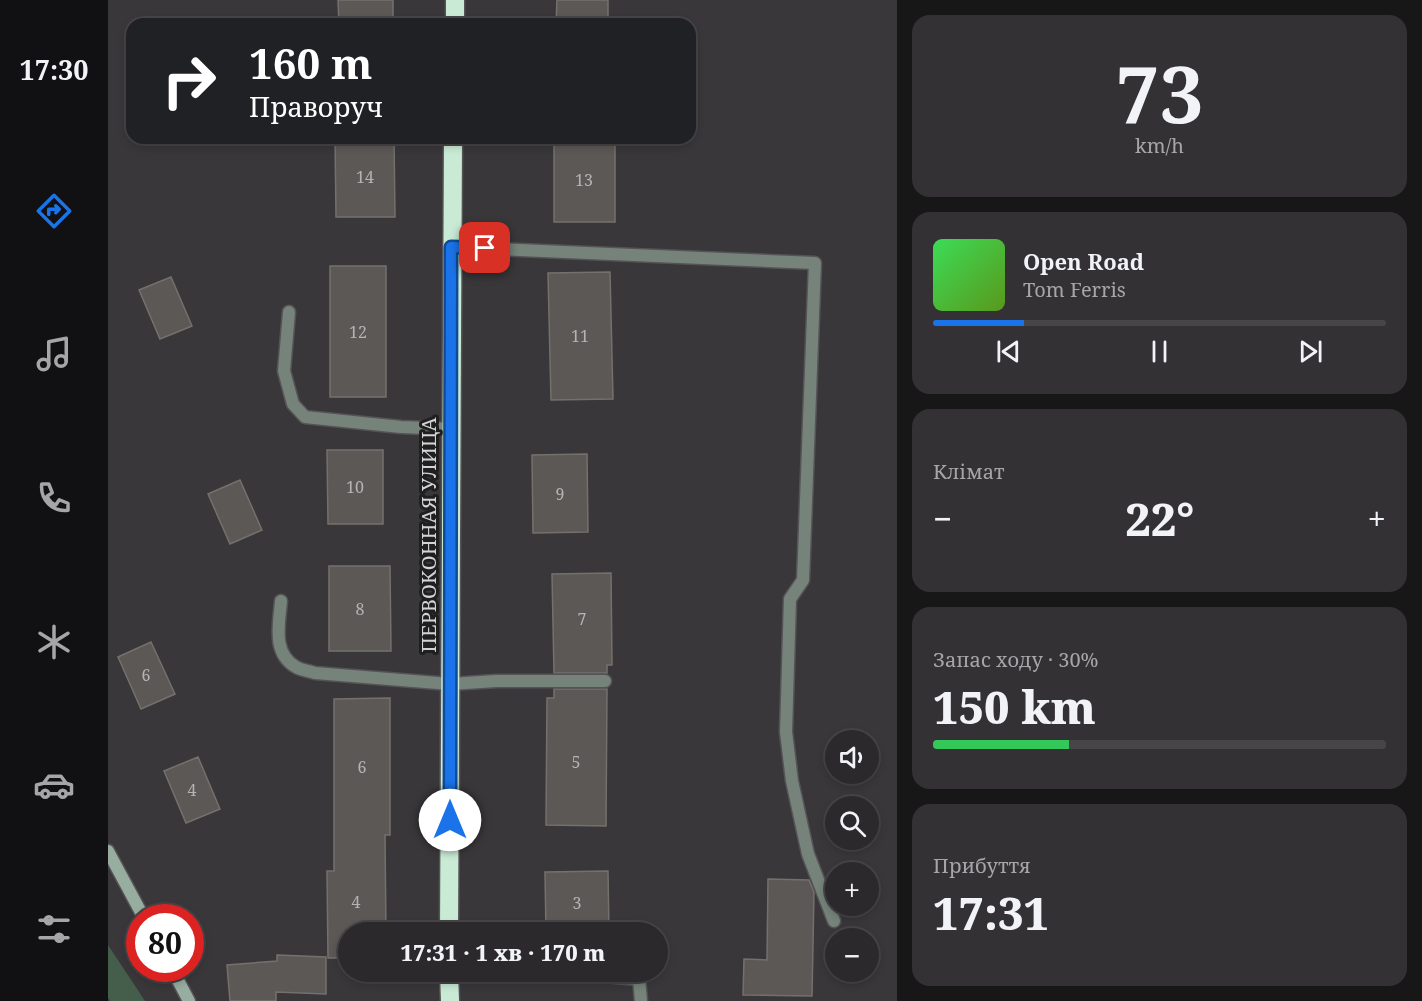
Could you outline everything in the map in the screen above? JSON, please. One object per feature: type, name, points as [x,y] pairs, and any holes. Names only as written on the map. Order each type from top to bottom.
[{"type":"highway","points":[[455,0],[455,18]]},
{"type":"highway","name":"ПЕРВОКОННАЯ УЛИЦА","points":[[449,922],[453,144]]},
{"type":"highway","points":[[449,982],[450,1001]]},
{"type":"main road","points":[[108,852],[136,904]]},
{"type":"main road","points":[[179,982],[189,1001]]},
{"type":"street","points":[[451,247],[815,263],[803,580],[790,599],[786,732],[792,781],[808,854],[834,921]]},
{"type":"street","points":[[288,312],[284,371],[293,404],[305,417],[401,427],[451,429]]},
{"type":"street","points":[[281,601],[278,634],[282,654],[296,668],[315,673],[450,684],[496,681],[606,681]]},
{"type":"street","points":[[639,982],[641,1001]]},
{"type":"green space","points":[[108,945],[126,972],[126,982],[132,982],[145,1001],[110,1001],[108,998]]},
{"type":"building","points":[[338,0],[393,0],[393,18],[339,18]]},
{"type":"building","points":[[557,0],[608,0],[608,18],[556,18]]},
{"type":"building","points":[[335,144],[394,144],[395,217],[336,217]]},
{"type":"building","points":[[554,144],[615,144],[615,222],[554,222]]},
{"type":"building","points":[[330,266],[386,266],[386,397],[330,397]]},
{"type":"building","points":[[610,272],[613,399],[551,400],[548,273]]},
{"type":"building","points":[[171,277],[192,326],[160,339],[139,290]]},
{"type":"building","points":[[327,450],[383,450],[383,524],[328,524]]},
{"type":"building","points":[[587,454],[588,532],[533,533],[532,455]]},
{"type":"building","points":[[240,480],[262,530],[230,544],[208,494]]},
{"type":"building","points":[[329,566],[390,566],[391,651],[329,651]]},
{"type":"building","points":[[611,573],[612,665],[607,665],[607,673],[554,673],[552,574]]},
{"type":"building","points":[[151,642],[175,694],[141,709],[118,657]]},
{"type":"building","points":[[554,689],[607,689],[606,826],[546,825],[547,698],[554,698]]},
{"type":"building","points":[[390,698],[390,835],[385,835],[386,922],[338,922],[338,958],[328,958],[327,871],[334,871],[334,699]]},
{"type":"building","points":[[198,757],[220,809],[186,823],[164,771]]},
{"type":"building","points":[[608,871],[609,922],[546,922],[545,872]]},
{"type":"building","points":[[768,879],[809,880],[814,892],[812,996],[743,995],[744,959],[767,960]]},
{"type":"building","points":[[277,955],[326,957],[326,994],[276,992],[276,1001],[230,1001],[227,965],[277,961]]},
{"type":"route","points":[[450,820],[451,247],[485,248]]}]
